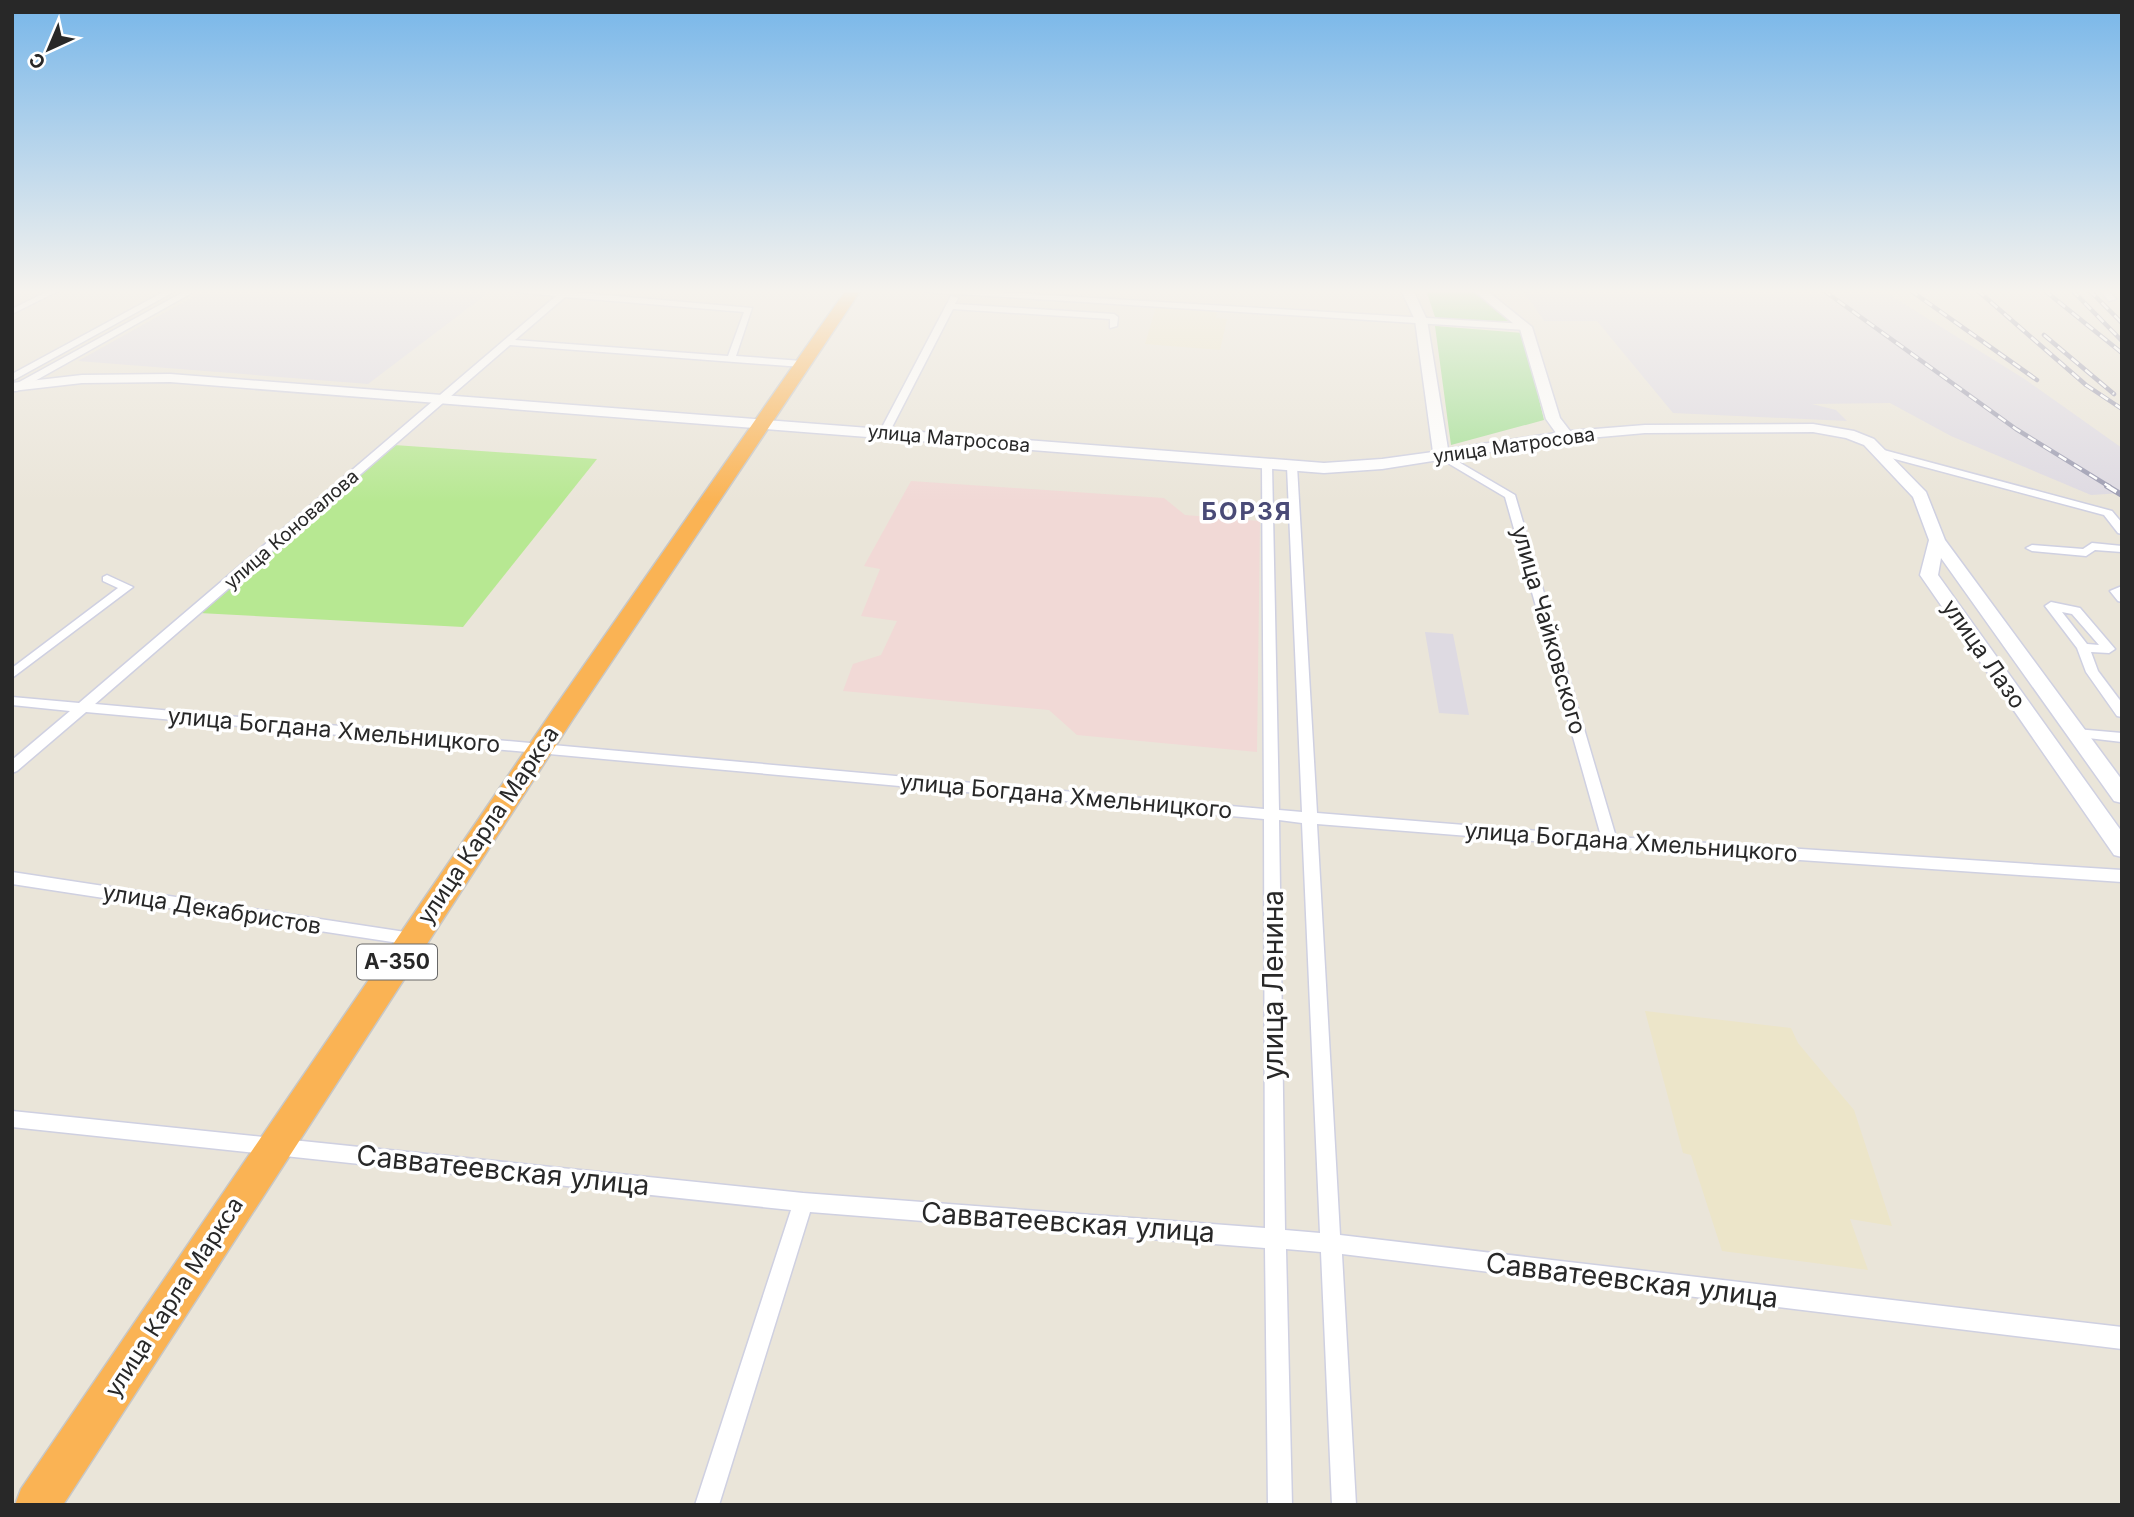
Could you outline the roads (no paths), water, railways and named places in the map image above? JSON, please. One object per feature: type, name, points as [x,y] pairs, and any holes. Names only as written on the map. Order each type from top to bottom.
[{"type":"highway","name":"улица Карла Маркса","points":[[37,1505],[412,939],[804,361]]},
{"type":"street","points":[[14,385],[55,361]]},
{"type":"street","points":[[14,385],[60,361]]},
{"type":"street","name":"улица Коновалова","points":[[12,768],[486,361]]},
{"type":"street","points":[[756,361],[802,364]]},
{"type":"street","points":[[884,433],[922,361]]},
{"type":"street","points":[[1427,361],[1441,456]]},
{"type":"street","points":[[1536,361],[1553,419],[1566,436]]},
{"type":"street","name":"улица Матросова","points":[[14,385],[82,379],[170,378],[443,397],[1292,466],[1358,466],[1566,436],[1645,429],[1813,428],[1849,434],[1869,442],[1880,452]]},
{"type":"street","points":[[1880,452],[2108,513],[2122,531]]},
{"type":"street","points":[[1880,452],[1920,495],[1937,540],[2122,796]]},
{"type":"street","name":"улица Чайковского","points":[[1441,456],[1510,495],[1611,842]]},
{"type":"street","name":"улица Ленина","points":[[1267,464],[1273,815],[1273,1238],[1280,1505]]},
{"type":"street","name":"улица Ленина","points":[[1292,466],[1344,1505]]},
{"type":"street","name":"улица Лазо","points":[[1937,540],[1929,575],[2122,849]]},
{"type":"street","points":[[2032,548],[2086,553],[2092,546],[2122,548]]},
{"type":"street","points":[[12,674],[127,587],[107,579]]},
{"type":"street","points":[[2122,590],[2116,591],[2122,597]]},
{"type":"street","points":[[2083,648],[2092,672],[2121,710]]},
{"type":"street","name":"улица Богдана Хмельницкого","points":[[12,701],[1273,815],[1611,842],[2122,876]]},
{"type":"street","points":[[2076,733],[2122,738]]},
{"type":"street","name":"улица Декабристов","points":[[12,878],[412,939]]},
{"type":"street","name":"Савватеевская улица","points":[[12,1118],[803,1202],[1329,1243],[2122,1338]]},
{"type":"street","points":[[707,1505],[803,1202]]},
{"type":"railway","points":[[1921,361],[2016,429],[2110,487]]},
{"type":"railway","points":[[2010,361],[2037,380]]},
{"type":"railway","points":[[2058,361],[2086,385],[2122,409]]},
{"type":"railway","points":[[2075,361],[2114,394]]},
{"type":"railway","points":[[2107,486],[2122,495]]},
{"type":"district","name":"БОРЗЯ","points":[[1247,512]]}]
